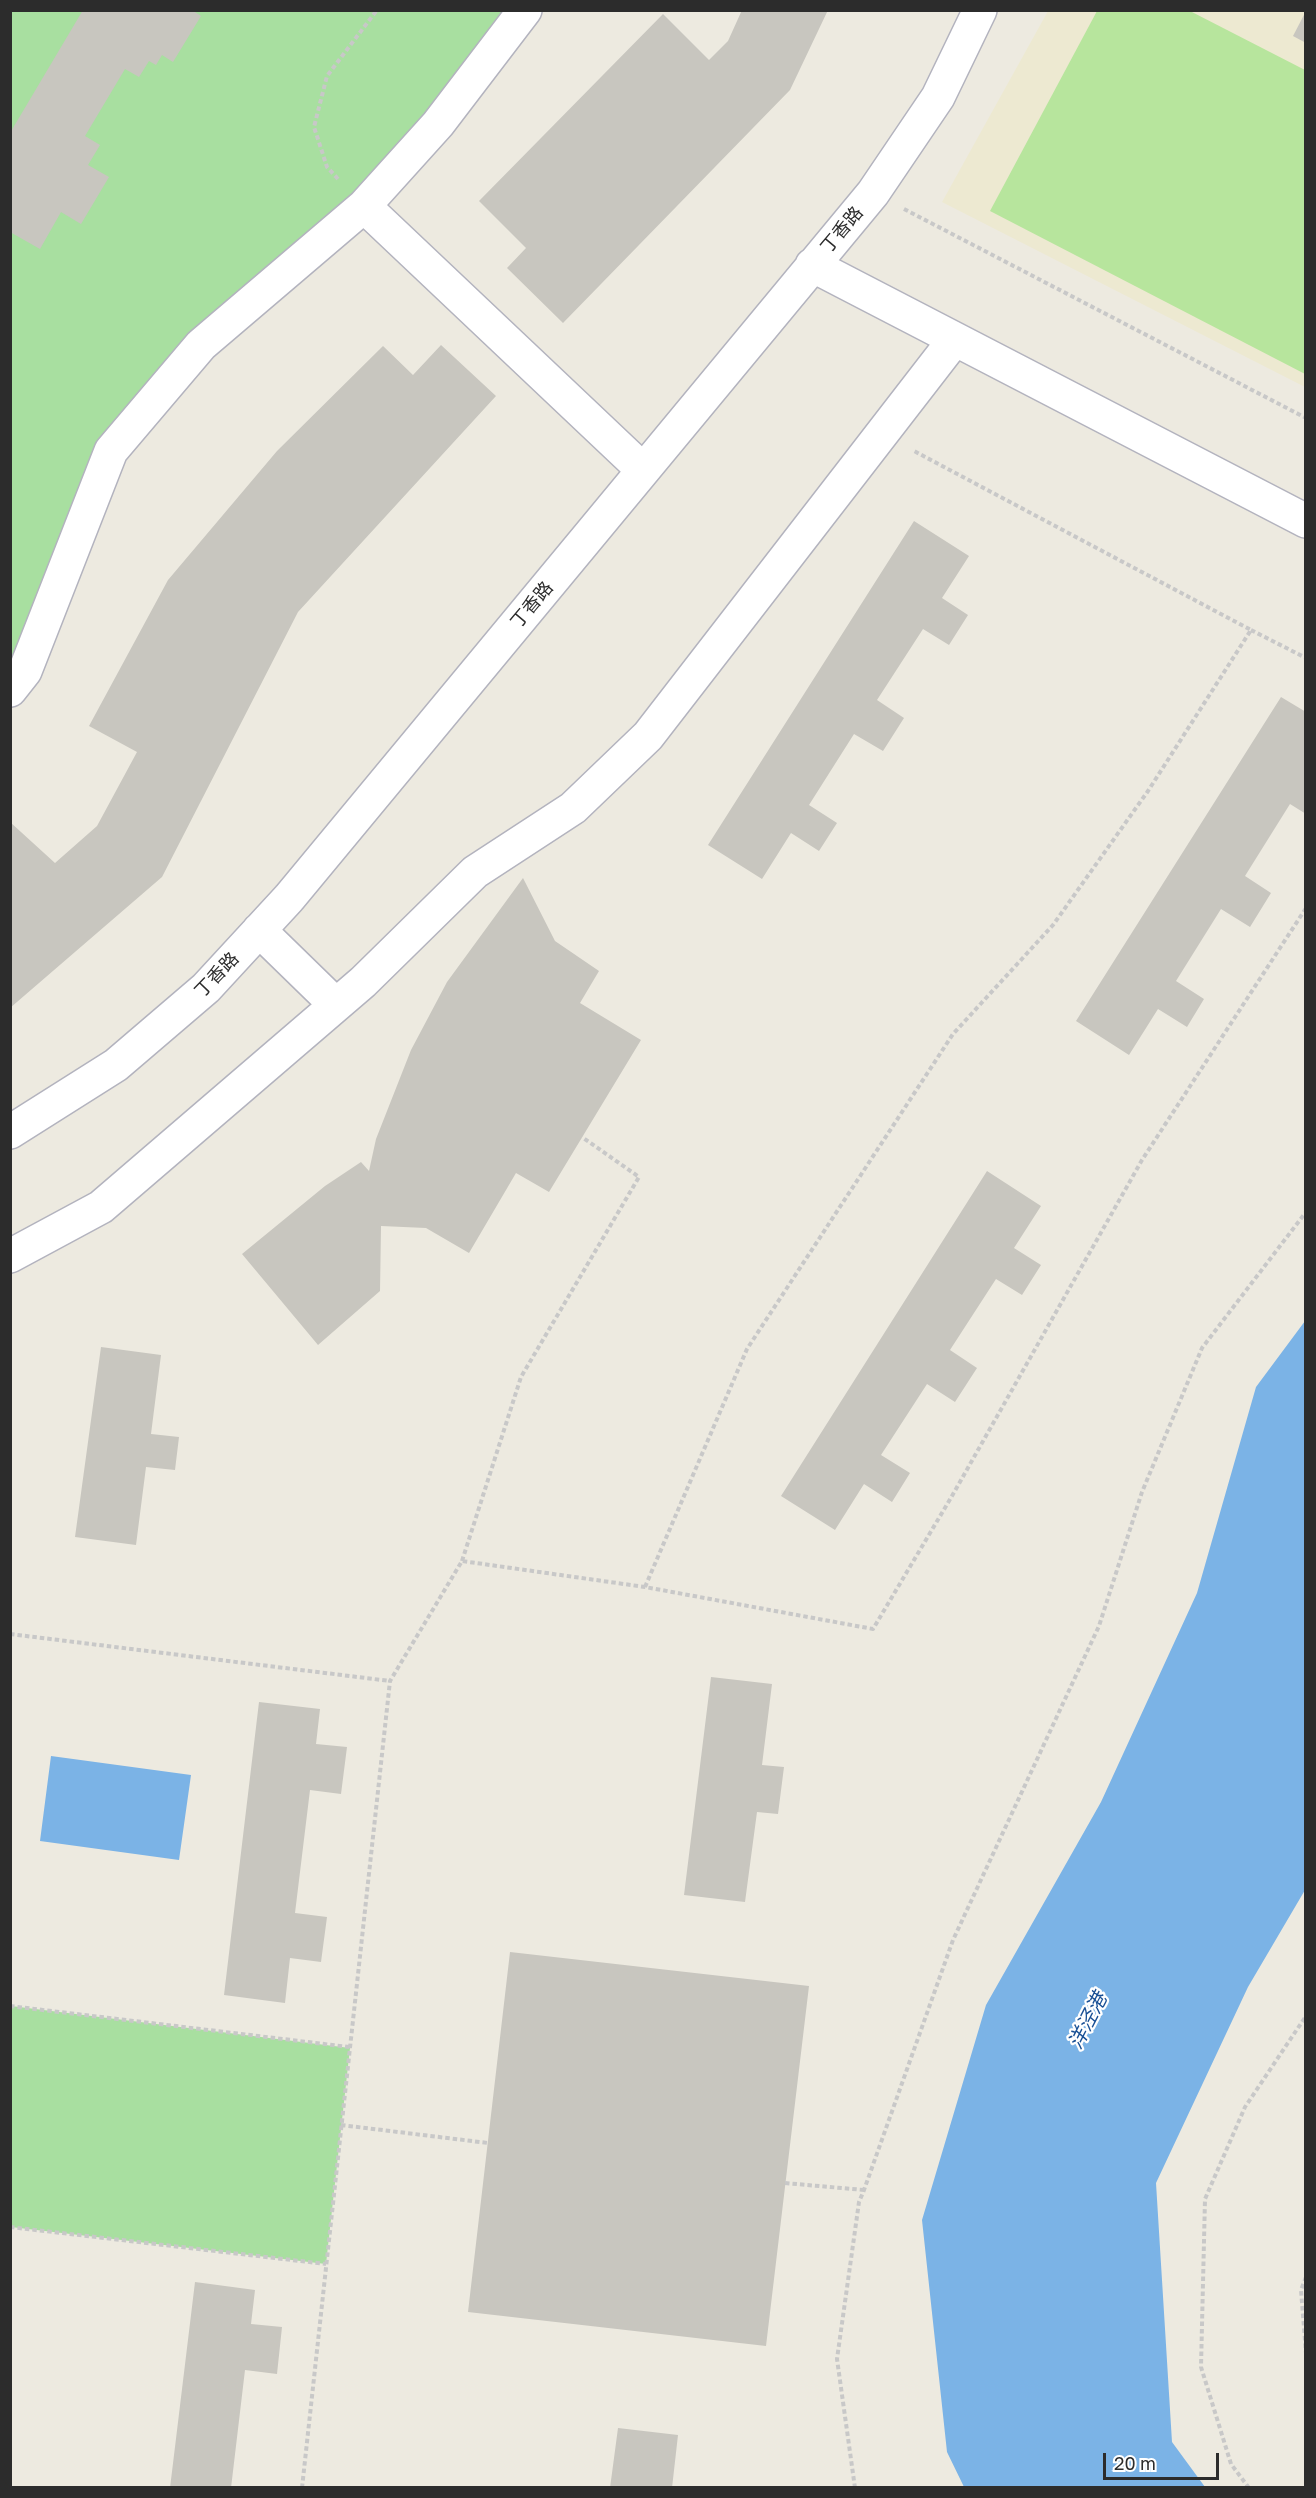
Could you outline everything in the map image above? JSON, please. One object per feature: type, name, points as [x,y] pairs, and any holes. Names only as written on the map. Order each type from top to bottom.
[{"type":"street","points":[[10,690],[25,671],[111,451],[201,345],[364,206],[438,124],[525,10]]},
{"type":"street","name":"丁香路","points":[[10,1132],[116,1065],[206,988],[289,898],[873,193],[938,97],[980,10]]},
{"type":"street","points":[[364,206],[643,470]]},
{"type":"street","points":[[812,266],[1305,521]]},
{"type":"street","points":[[10,1256],[101,1207],[336,1005],[475,872],[573,808],[648,736],[955,339]]},
{"type":"street","points":[[259,930],[336,1005]]},
{"type":"path","points":[[364,206],[327,167],[314,128],[327,76],[377,10]]},
{"type":"path","points":[[873,193],[1305,418]]},
{"type":"path","points":[[881,434],[1305,658]]},
{"type":"path","points":[[645,1587],[747,1349],[953,1034],[1053,926],[1148,791],[1251,630]]},
{"type":"path","points":[[462,1561],[645,1587],[873,1629],[952,1496],[1142,1160],[1305,908]]},
{"type":"path","points":[[302,2487],[390,1681],[462,1561],[521,1377],[639,1177],[582,1137]]},
{"type":"path","points":[[855,2487],[837,2359],[859,2202],[953,1940],[1099,1626],[1142,1492],[1202,1348],[1305,1212]]},
{"type":"path","points":[[10,1634],[390,1681]]},
{"type":"path","points":[[10,2006],[350,2048]]},
{"type":"path","points":[[1249,2487],[1231,2464],[1201,2367],[1205,2199],[1245,2108],[1305,2016]]},
{"type":"path","points":[[341,2125],[488,2142]]},
{"type":"path","points":[[785,2183],[864,2190]]},
{"type":"path","points":[[10,2227],[326,2264]]},
{"type":"path","points":[[1305,2277],[1301,2290],[1305,2353]]},
{"type":"shaded area","points":[[1048,11],[1305,11],[1305,387],[942,202]]},
{"type":"green space","points":[[11,11],[525,11],[439,124],[111,451],[11,690]]},
{"type":"green space","points":[[1097,11],[1190,11],[1305,70],[1305,374],[990,211]]},
{"type":"green space","points":[[11,2006],[350,2048],[326,2264],[11,2227]]},
{"type":"water","name":"洋泾港","points":[[1305,1321],[1305,1890],[1248,1987],[1156,2183],[1172,2442],[1205,2487],[964,2487],[947,2452],[922,2220],[986,2005],[1101,1802],[1197,1593],[1256,1387]]},
{"type":"water","points":[[51,1756],[191,1775],[179,1860],[40,1841]]},
{"type":"building","points":[[83,10],[192,10],[201,16],[173,62],[162,55],[156,65],[149,61],[139,77],[125,69],[85,136],[100,145],[88,165],[109,177],[81,224],[61,212],[40,249],[10,232],[10,133]]},
{"type":"building","points":[[742,10],[828,10],[790,90],[563,323],[507,268],[526,248],[479,201],[663,14],[709,60],[728,41]]},
{"type":"building","points":[[1306,11],[1306,43],[1293,36]]},
{"type":"building","points":[[441,345],[496,396],[298,612],[162,877],[10,1008],[10,822],[55,863],[97,826],[137,752],[89,726],[168,580],[277,451],[383,346],[413,375]]},
{"type":"building","points":[[914,521],[969,556],[942,598],[968,615],[949,645],[923,629],[877,700],[904,718],[883,751],[854,734],[809,805],[837,823],[819,851],[791,833],[762,879],[708,845]]},
{"type":"building","points":[[1281,697],[1306,712],[1306,814],[1290,804],[1245,876],[1271,893],[1250,927],[1221,909],[1176,981],[1204,999],[1187,1027],[1158,1009],[1129,1055],[1076,1021]]},
{"type":"building","points":[[523,878],[555,941],[599,971],[580,1003],[641,1040],[549,1192],[516,1173],[469,1253],[426,1228],[381,1226],[380,1291],[318,1345],[242,1254],[325,1186],[361,1162],[369,1171],[376,1139],[411,1050],[447,982]]},
{"type":"building","points":[[987,1171],[1041,1206],[1014,1248],[1041,1265],[1022,1295],[996,1279],[950,1350],[977,1368],[955,1402],[927,1384],[881,1455],[910,1473],[892,1502],[864,1484],[835,1530],[781,1496]]},
{"type":"building","points":[[101,1347],[161,1355],[151,1434],[179,1437],[175,1470],[146,1467],[136,1545],[75,1537]]},
{"type":"building","points":[[711,1677],[772,1684],[762,1765],[784,1767],[778,1814],[757,1812],[745,1902],[684,1895]]},
{"type":"building","points":[[259,1702],[320,1709],[316,1744],[347,1747],[341,1794],[310,1790],[295,1913],[327,1917],[321,1962],[290,1958],[285,2003],[224,1995]]},
{"type":"building","points":[[510,1952],[809,1986],[766,2346],[468,2312]]},
{"type":"building","points":[[195,2282],[255,2290],[251,2324],[282,2327],[277,2374],[245,2370],[231,2488],[170,2488]]},
{"type":"building","points":[[618,2428],[678,2435],[672,2488],[610,2488]]}]
